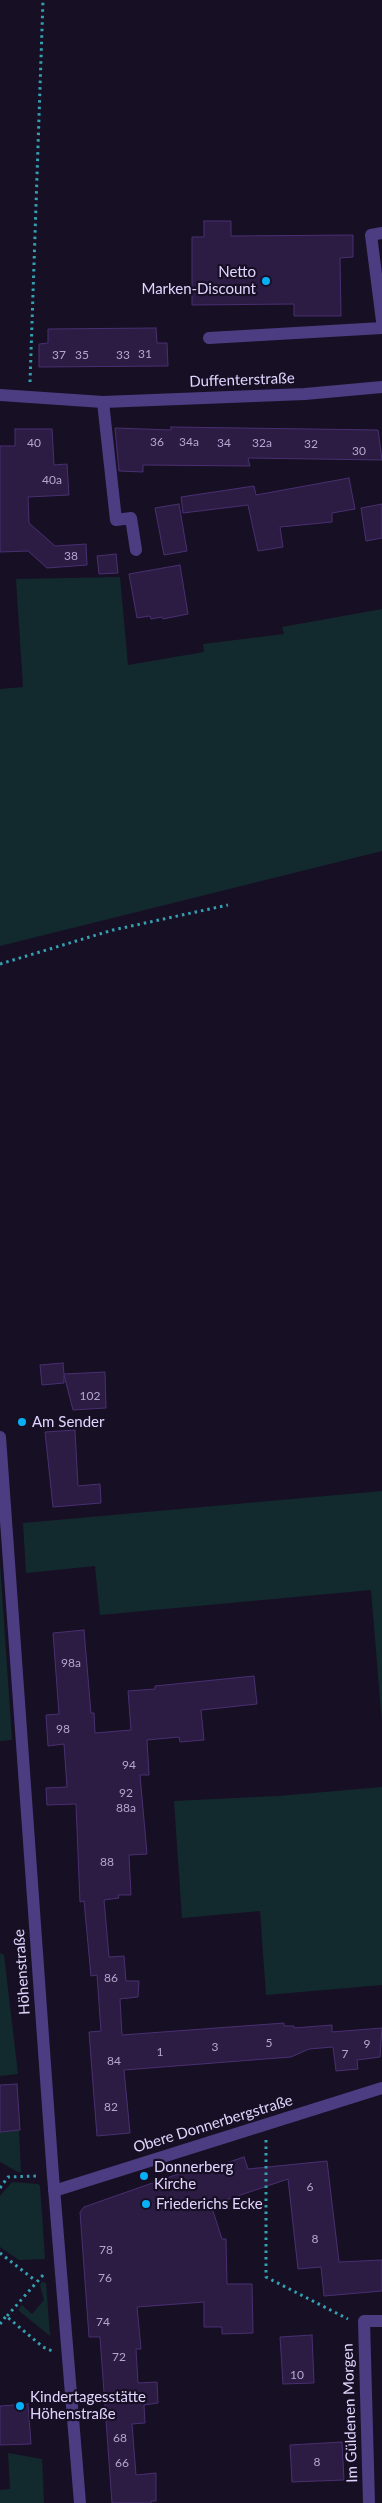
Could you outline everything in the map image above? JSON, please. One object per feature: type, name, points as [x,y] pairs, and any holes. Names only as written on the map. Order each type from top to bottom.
[{"type":"street","points":[[382,233],[371,235],[382,321]]},
{"type":"street","points":[[208,338],[382,328]]},
{"type":"street","name":"Duffenterstraße","points":[[0,395],[30,399],[103,402],[305,394],[382,387]]},
{"type":"street","points":[[103,402],[116,520],[131,518],[136,550]]},
{"type":"street","name":"Höhenstraße","points":[[0,1437],[54,2191],[80,2503]]},
{"type":"street","name":"Obere Donnerbergstraße","points":[[54,2191],[382,2088]]},
{"type":"street","points":[[364,2321],[382,2320]]},
{"type":"street","name":"Im Güldenen Morgen","points":[[364,2321],[368,2503]]},
{"type":"path","points":[[30,399],[43,0]]},
{"type":"path","points":[[0,964],[113,930],[228,905]]},
{"type":"path","points":[[266,2124],[266,2277],[347,2319],[364,2321]]},
{"type":"path","points":[[0,2188],[8,2177],[53,2176]]},
{"type":"path","points":[[0,2253],[36,2281]]},
{"type":"path","points":[[0,2324],[36,2281],[60,2261]]},
{"type":"path","points":[[6,2316],[43,2347],[68,2359]]},
{"type":"green space","points":[[120,577],[128,665],[204,652],[203,644],[284,634],[282,627],[382,609],[382,851],[0,946],[0,689],[23,687],[16,579]]},
{"type":"green space","points":[[382,1491],[382,1723],[371,1590],[100,1615],[95,1566],[26,1573],[23,1523]]},
{"type":"green space","points":[[0,1564],[12,1740],[0,1741]]},
{"type":"green space","points":[[382,1787],[382,1985],[266,1995],[260,1911],[182,1918],[174,1801],[278,1796]]},
{"type":"green space","points":[[0,1953],[4,1955],[18,2074],[0,2076]]},
{"type":"green space","points":[[19,2130],[21,2172],[0,2162],[0,2132]]},
{"type":"green space","points":[[12,2182],[38,2184],[40,2186],[45,2259],[19,2260],[0,2247],[0,2196]]},
{"type":"green space","points":[[42,2282],[46,2283],[50,2336],[18,2310],[22,2305],[32,2314],[44,2300],[40,2285]]},
{"type":"green space","points":[[8,2453],[42,2459],[44,2503],[0,2503],[0,2490],[10,2489]]},
{"type":"building","name":"Netto Marken-Discount","points":[[204,221],[231,221],[231,236],[353,235],[353,257],[340,258],[341,316],[294,316],[294,304],[192,305],[192,237],[204,237]]},
{"type":"building","points":[[156,328],[157,343],[167,343],[168,366],[39,367],[39,344],[48,343],[48,329]]},
{"type":"building","points":[[171,427],[378,430],[382,460],[248,458],[250,466],[143,465],[143,472],[119,471],[115,428],[171,430]]},
{"type":"building","points":[[15,429],[52,429],[54,465],[67,464],[69,495],[28,497],[29,523],[55,546],[86,544],[87,565],[47,568],[28,551],[0,552],[0,446],[15,446]]},
{"type":"building","points":[[349,478],[355,509],[332,513],[332,522],[280,527],[283,547],[258,551],[248,505],[183,513],[181,497],[254,486],[256,495]]},
{"type":"building","points":[[179,504],[187,551],[164,555],[155,508]]},
{"type":"building","points":[[382,504],[382,538],[366,541],[361,508]]},
{"type":"building","points":[[116,554],[118,573],[99,574],[97,556]]},
{"type":"building","points":[[180,565],[188,614],[163,619],[162,617],[151,619],[150,616],[137,618],[129,574]]},
{"type":"building","points":[[63,1363],[64,1374],[105,1372],[106,1408],[73,1410],[64,1375],[64,1383],[42,1385],[40,1365]]},
{"type":"building","points":[[75,1430],[78,1486],[100,1484],[101,1503],[53,1507],[45,1432]]},
{"type":"building","points":[[84,1630],[91,1713],[94,1713],[95,1733],[131,1730],[128,1691],[155,1689],[155,1686],[254,1676],[257,1704],[201,1710],[204,1740],[180,1742],[179,1737],[147,1740],[149,1775],[140,1775],[147,1854],[129,1855],[131,1895],[118,1895],[119,1898],[104,1900],[109,1957],[124,1956],[126,1981],[139,1981],[138,1997],[120,1999],[122,2035],[284,2023],[284,2026],[294,2026],[294,2028],[332,2025],[332,2032],[382,2028],[380,2057],[357,2060],[358,2069],[336,2071],[333,2047],[309,2049],[291,2057],[124,2070],[130,2133],[97,2136],[89,2032],[101,2031],[97,1975],[91,1976],[84,1901],[80,1902],[76,1804],[47,1805],[46,1788],[67,1787],[64,1744],[48,1746],[46,1715],[59,1714],[53,1633]]},
{"type":"building","points":[[17,2084],[20,2130],[0,2132],[0,2085]]},
{"type":"building","points":[[244,2157],[248,2169],[327,2161],[339,2262],[382,2260],[382,2291],[324,2296],[321,2267],[298,2269],[288,2179],[211,2205],[222,2239],[226,2239],[227,2284],[252,2284],[253,2333],[222,2334],[222,2327],[204,2327],[204,2302],[137,2307],[141,2349],[136,2349],[138,2383],[157,2382],[158,2403],[144,2405],[145,2423],[132,2424],[136,2475],[156,2473],[156,2501],[151,2501],[151,2503],[112,2503],[100,2337],[89,2337],[80,2212],[84,2207],[198,2167],[200,2172]]},
{"type":"building","points":[[312,2335],[314,2383],[283,2384],[280,2337]]},
{"type":"building","points":[[28,2404],[31,2444],[0,2445],[0,2406]]},
{"type":"building","points":[[342,2442],[344,2480],[292,2482],[290,2445]]},
{"type":"place","name":"Netto Marken-Discount","points":[[266,281]]},
{"type":"place","name":"Am Sender","points":[[22,1422]]},
{"type":"place","name":"Donnerberg Kirche","points":[[144,2176]]},
{"type":"place","name":"Friederichs Ecke","points":[[146,2204]]},
{"type":"place","name":"Kindertagesstätte Höhenstraße","points":[[20,2406]]}]
